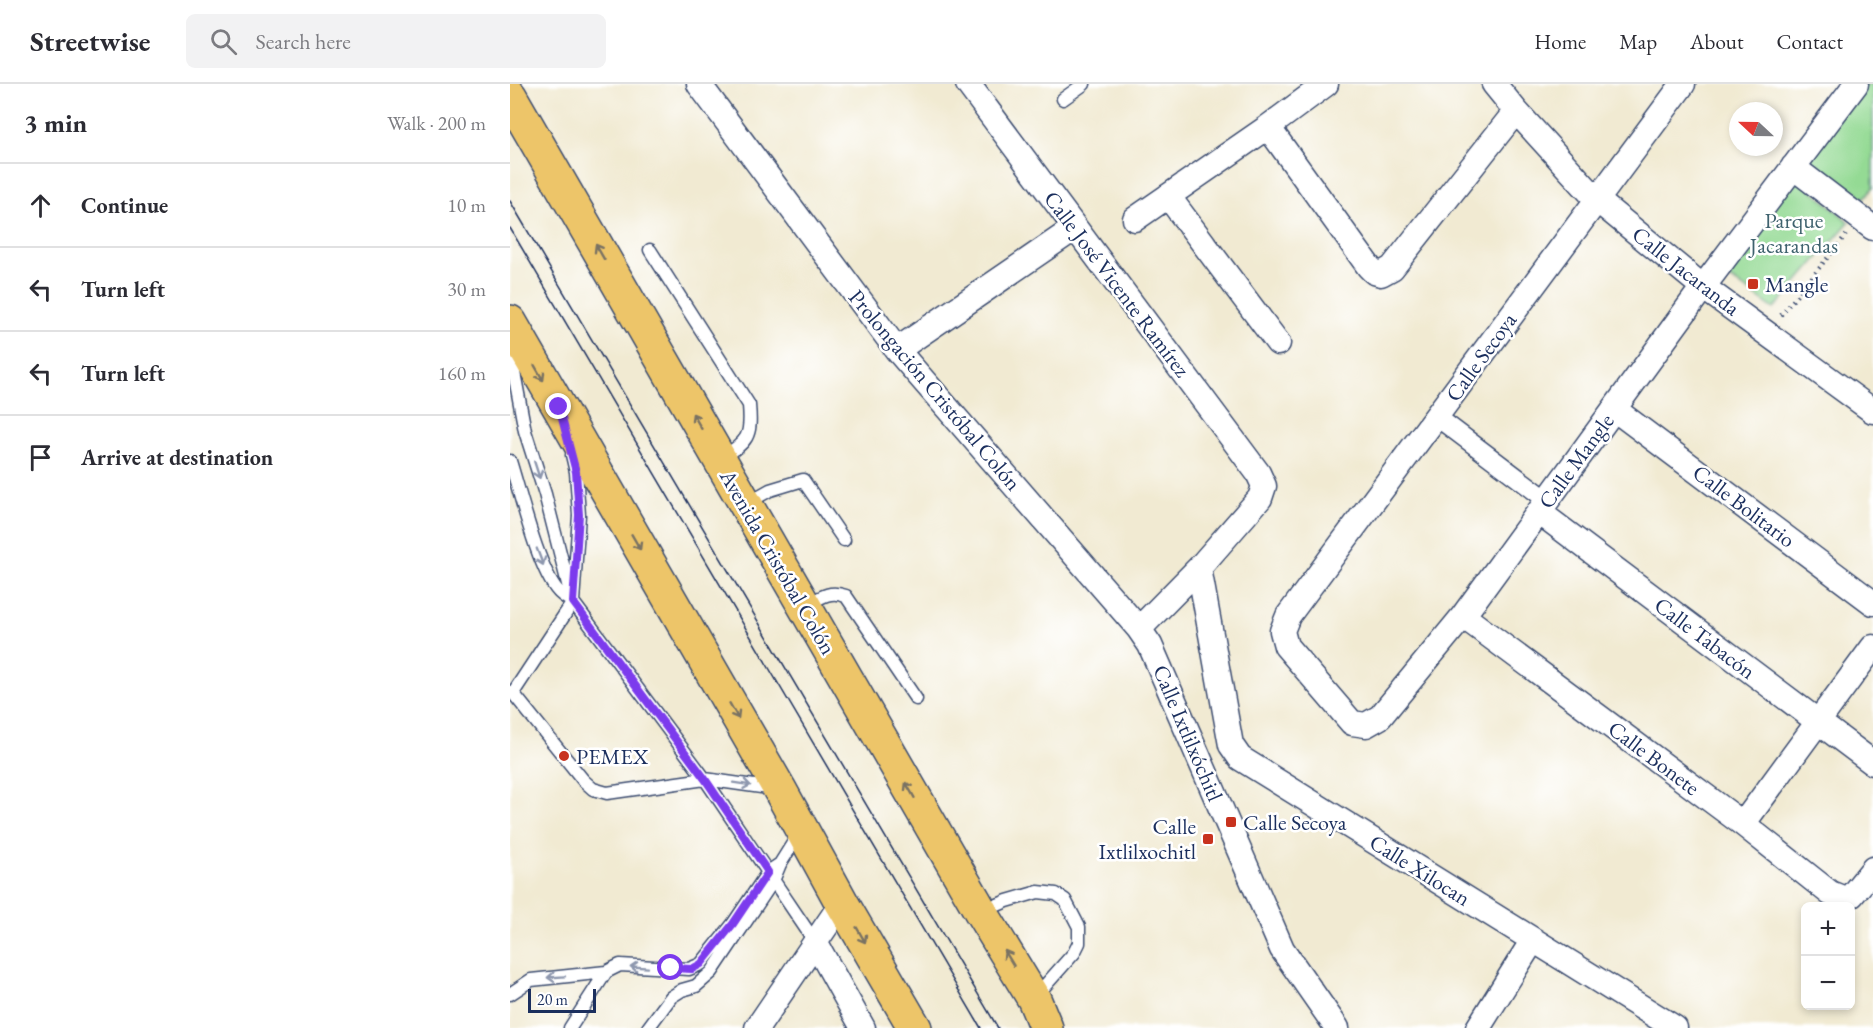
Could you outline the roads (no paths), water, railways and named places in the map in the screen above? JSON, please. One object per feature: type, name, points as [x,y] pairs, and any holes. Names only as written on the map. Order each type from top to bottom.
[{"type":"main road","name":"Avenida Cristóbal Colón","points":[[510,96],[1040,1013]]},
{"type":"main road","points":[[510,322],[915,1028]]},
{"type":"street","name":"Prolongación Cristóbal Colón","points":[[699,84],[897,350],[1139,629]]},
{"type":"street","name":"Calle José Vicente Ramírez","points":[[968,84],[1258,472],[1264,486],[1260,498],[1199,568]]},
{"type":"street","points":[[1134,219],[1268,127],[1326,84]]},
{"type":"street","name":"Calle Jacaranda","points":[[1494,84],[1597,200],[1703,287],[1873,411]]},
{"type":"street","name":"Calle Secoya","points":[[1282,632],[1288,616],[1683,84]]},
{"type":"street","name":"Calle Mangle","points":[[1282,632],[1286,646],[1352,723],[1366,725],[1380,717],[1463,615],[1703,287],[1856,84]]},
{"type":"street","points":[[1268,127],[1369,267],[1381,274],[1392,268],[1516,111]]},
{"type":"street","points":[[1793,168],[1868,221]]},
{"type":"street","points":[[1168,196],[1278,344]]},
{"type":"street","points":[[897,350],[1075,228]]},
{"type":"street","name":"Calle Bolitario","points":[[1614,409],[1873,603]]},
{"type":"street","name":"Calle Tabacón","points":[[1437,417],[1543,506],[1817,722],[1873,763]]},
{"type":"street","points":[[1139,629],[1199,568]]},
{"type":"street","name":"Calle Xilocan","points":[[1199,568],[1231,745],[1240,758],[1675,1028]]},
{"type":"street","name":"Calle Bonete","points":[[1463,615],[1743,824],[1830,893],[1845,899],[1852,895],[1873,870]]},
{"type":"street","name":"Calle Ixtlilxóchitl","points":[[1139,629],[1150,645],[1282,949],[1337,1028]]},
{"type":"street","points":[[1743,824],[1873,647]]},
{"type":"street","points":[[757,1028],[842,903]]},
{"type":"street","points":[[1478,1028],[1533,940]]},
{"type":"street","points":[[815,942],[863,1028]]},
{"type":"lane","points":[[1063,99],[1084,84]]},
{"type":"lane","points":[[650,250],[749,405],[751,428],[741,445],[719,460]]},
{"type":"lane","points":[[510,351],[525,431],[545,494],[573,602]]},
{"type":"lane","points":[[559,407],[576,472],[579,515],[573,602],[511,695],[593,789],[607,793],[705,779],[780,790]]},
{"type":"lane","points":[[510,461],[539,555],[548,575],[559,592],[573,602],[705,779],[815,942]]},
{"type":"lane","points":[[745,504],[770,490],[803,480],[844,540]]},
{"type":"lane","points":[[805,607],[823,596],[836,592],[846,596],[916,699]]},
{"type":"lane","points":[[648,1028],[670,997],[696,986],[712,972],[801,829]]},
{"type":"lane","points":[[510,994],[531,980],[606,972],[620,965],[689,969],[698,966],[771,877]]},
{"type":"lane","points":[[981,912],[1038,892],[1056,894],[1065,900],[1079,927],[1079,943],[1074,952],[1048,980],[1040,1013]]},
{"type":"lane","points":[[570,1028],[606,972]]},
{"type":"tram line","points":[[510,201],[998,1028]]},
{"type":"tram line","points":[[510,228],[981,1028]]},
{"type":"place","name":"Mangle","points":[[1753,284]]},
{"type":"place","name":"PEMEX","points":[[564,756]]},
{"type":"place","name":"Calle Secoya","points":[[1231,822]]},
{"type":"place","name":"Calle Ixtlilxochitl","points":[[1208,839]]},
{"type":"park label","name":"Parque Jacarandas","points":[[1794,232]]}]
